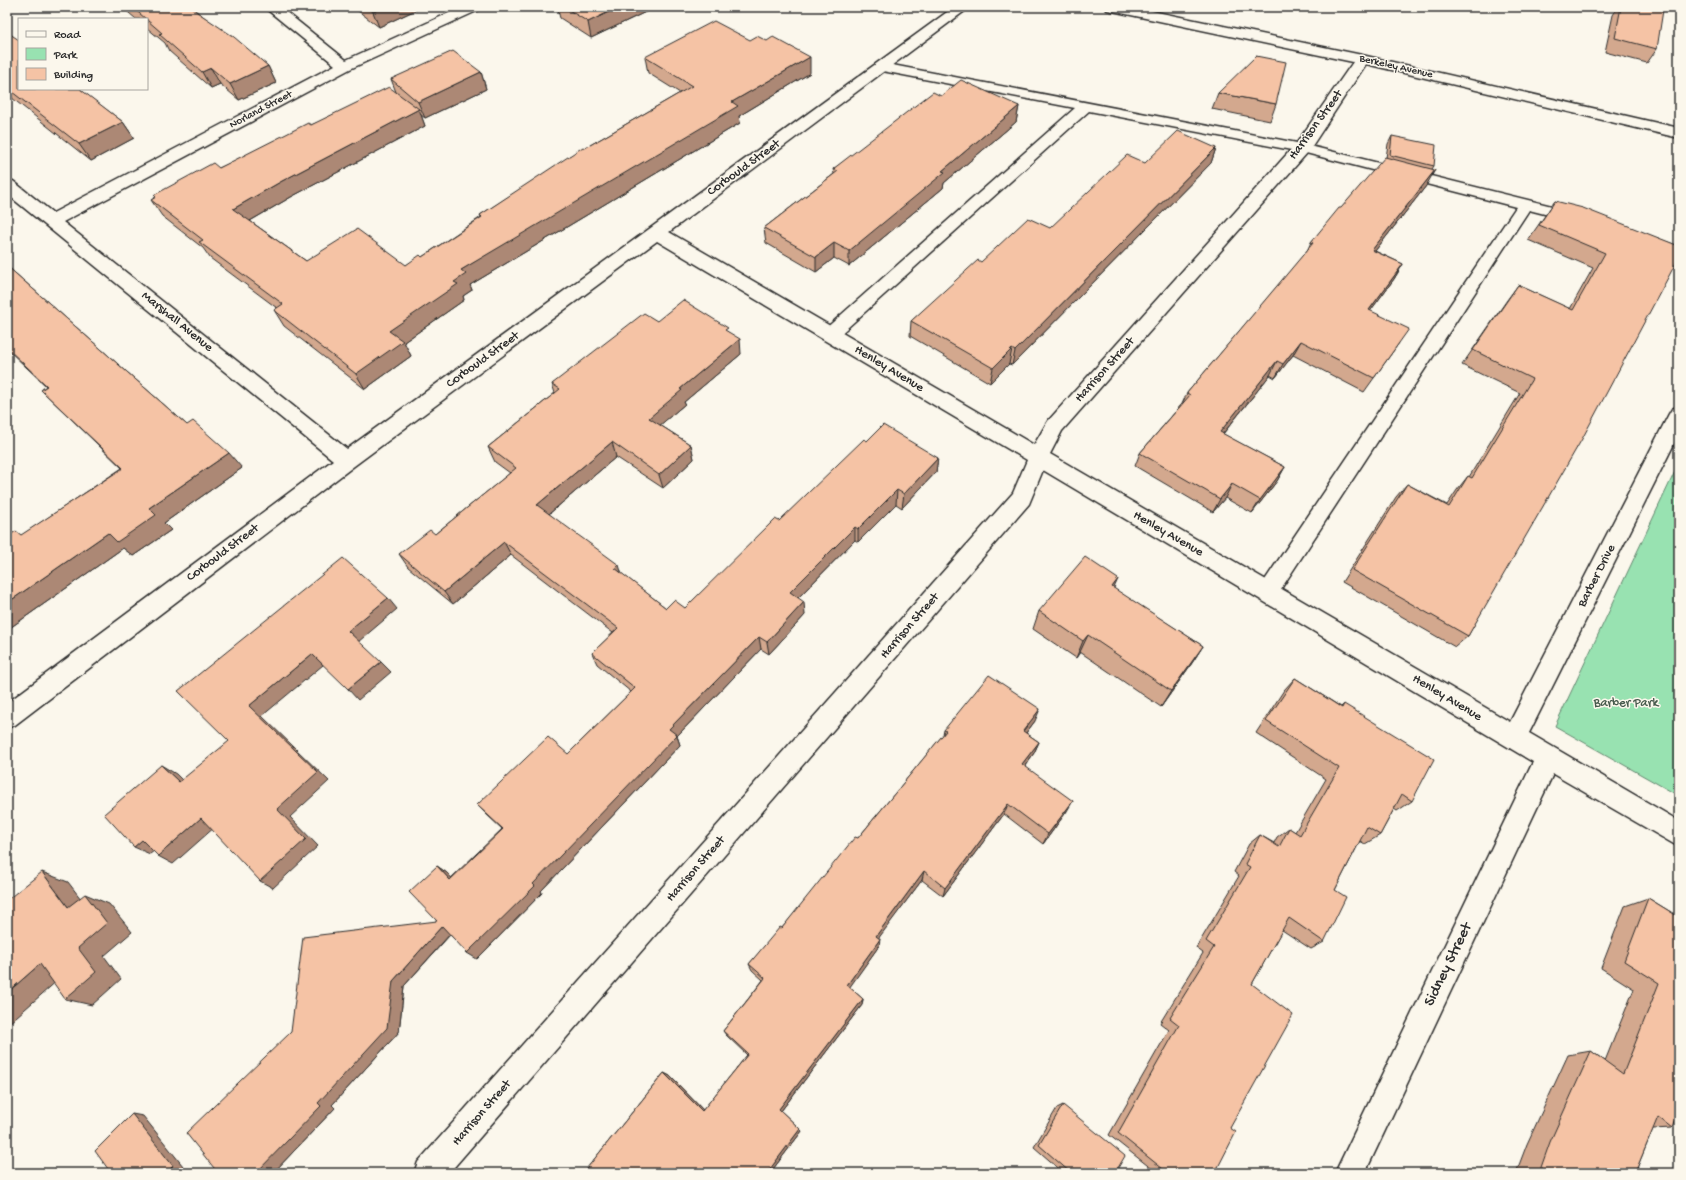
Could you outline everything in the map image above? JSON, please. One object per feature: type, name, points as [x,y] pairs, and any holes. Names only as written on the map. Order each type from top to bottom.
[{"type":"street","points":[[271,7],[345,66]]},
{"type":"street","name":"Norland Street","points":[[51,221],[345,66],[474,7]]},
{"type":"street","name":"Corbould Street","points":[[7,717],[347,460],[963,7]]},
{"type":"street","name":"Berkeley Avenue","points":[[1112,7],[1362,59],[1679,133]]},
{"type":"street","name":"Harrison Street","points":[[429,1173],[1022,498],[1038,457],[1055,426],[1302,148],[1362,59]]},
{"type":"street","name":"Marshall Avenue","points":[[7,184],[347,460]]},
{"type":"street","name":"Henley Avenue","points":[[656,232],[1679,835]]},
{"type":"street","name":"Barber Drive","points":[[1514,738],[1679,414]]},
{"type":"street","name":"Sidney Street","points":[[1350,1173],[1548,758]]},
{"type":"lane","points":[[882,67],[1302,148],[1583,219]]},
{"type":"lane","points":[[830,334],[1085,107]]},
{"type":"lane","points":[[1268,592],[1525,204]]},
{"type":"green space","name":"Barber Park","points":[[1679,463],[1679,796],[1555,726]]},
{"type":"building","points":[[132,7],[191,7],[234,37],[268,66],[230,84],[211,68],[202,72],[159,34],[162,33],[148,21],[148,18],[145,18]]},
{"type":"building","points":[[367,7],[384,7],[373,12]]},
{"type":"building","points":[[564,7],[619,7],[588,22]]},
{"type":"building","points":[[1621,7],[1649,7],[1663,10],[1657,49],[1615,38]]},
{"type":"building","points":[[714,21],[750,40],[757,36],[767,41],[773,37],[810,57],[732,102],[738,106],[461,270],[466,274],[454,282],[458,284],[389,331],[403,341],[356,374],[274,310],[283,304],[199,242],[203,240],[151,200],[156,197],[154,195],[213,163],[219,168],[308,123],[311,125],[389,87],[419,109],[282,181],[233,209],[306,261],[357,229],[406,265],[420,255],[422,257],[482,217],[480,215],[583,147],[585,148],[692,86],[645,57]]},
{"type":"building","points":[[7,32],[18,39],[18,90],[81,90],[123,122],[79,144],[7,88]]},
{"type":"building","points":[[453,51],[481,72],[418,102],[391,79]]},
{"type":"building","points":[[1256,56],[1286,62],[1276,104],[1218,93]]},
{"type":"building","points":[[961,80],[1019,106],[942,171],[945,172],[849,251],[834,243],[816,257],[764,228],[838,171],[833,169],[933,92],[941,96]]},
{"type":"building","points":[[1178,131],[1216,148],[1015,351],[1012,349],[993,368],[911,321],[978,260],[981,262],[1028,218],[1050,228],[1127,155],[1145,163]]},
{"type":"building","points":[[1392,136],[1436,145],[1434,166],[1390,155]]},
{"type":"building","points":[[1385,157],[1435,170],[1372,250],[1403,264],[1369,310],[1409,329],[1374,378],[1301,341],[1283,364],[1277,361],[1220,432],[1285,467],[1260,500],[1232,484],[1220,499],[1140,453],[1190,395],[1187,393],[1313,243],[1311,242],[1339,208],[1341,208]]},
{"type":"building","points":[[1555,201],[1583,208],[1679,246],[1679,257],[1582,439],[1468,636],[1352,570],[1407,484],[1449,507],[1468,476],[1472,478],[1532,379],[1473,350],[1518,285],[1573,310],[1605,253],[1539,225]]},
{"type":"building","points":[[7,266],[187,425],[193,421],[229,453],[149,508],[156,515],[117,542],[108,533],[7,603],[7,537],[16,531],[21,535],[123,468],[41,390],[47,386],[7,348]]},
{"type":"building","points":[[683,300],[728,328],[725,330],[740,339],[680,389],[682,390],[649,418],[691,445],[659,475],[612,442],[537,505],[619,565],[615,568],[666,608],[674,600],[685,608],[775,519],[779,521],[864,439],[867,441],[883,425],[938,458],[904,494],[897,490],[858,529],[855,527],[790,592],[804,602],[767,642],[759,637],[669,729],[677,735],[533,884],[535,886],[467,953],[442,926],[393,981],[387,1028],[318,1103],[321,1106],[256,1173],[218,1173],[186,1133],[291,1032],[303,937],[437,921],[409,892],[437,866],[450,880],[503,829],[477,805],[548,737],[568,754],[635,688],[592,653],[618,628],[504,542],[444,592],[399,554],[430,530],[435,534],[516,468],[488,447],[560,389],[552,384],[644,313],[657,321]]},
{"type":"building","points":[[1085,557],[1118,579],[1112,587],[1203,646],[1171,691],[1088,635],[1083,641],[1039,611]]},
{"type":"building","points":[[343,558],[388,598],[348,631],[381,662],[348,689],[312,654],[249,706],[318,772],[277,809],[306,839],[260,881],[201,818],[158,856],[142,840],[134,847],[104,814],[161,765],[179,782],[229,741],[178,691]]},
{"type":"building","points":[[989,675],[1040,709],[1023,731],[1039,742],[1022,764],[1073,801],[1048,834],[1008,804],[945,888],[924,871],[876,936],[880,939],[847,985],[863,999],[779,1109],[800,1129],[767,1173],[583,1173],[664,1073],[702,1111],[748,1054],[723,1031],[765,978],[749,964],[780,927],[782,928],[855,837],[858,838],[946,731],[944,730]]},
{"type":"building","points":[[1295,678],[1342,708],[1344,704],[1434,759],[1412,801],[1402,794],[1380,835],[1367,827],[1335,890],[1346,897],[1324,942],[1289,918],[1252,984],[1293,1015],[1230,1128],[1236,1132],[1215,1173],[1168,1173],[1118,1133],[1179,1025],[1170,1018],[1214,947],[1206,941],[1250,867],[1245,864],[1260,835],[1279,847],[1289,828],[1300,835],[1339,768],[1266,721]]},
{"type":"building","points":[[42,872],[68,907],[85,894],[107,923],[78,948],[96,972],[65,999],[40,964],[7,993],[7,900]]},
{"type":"building","points":[[1648,898],[1679,917],[1679,1109],[1672,1128],[1658,1117],[1635,1173],[1539,1173],[1550,1142],[1591,1051],[1623,1074],[1659,983],[1624,961]]},
{"type":"building","points":[[1063,1105],[1125,1156],[1115,1173],[1071,1173],[1039,1145]]},
{"type":"building","points":[[132,1114],[173,1166],[166,1173],[111,1173],[95,1151]]}]
